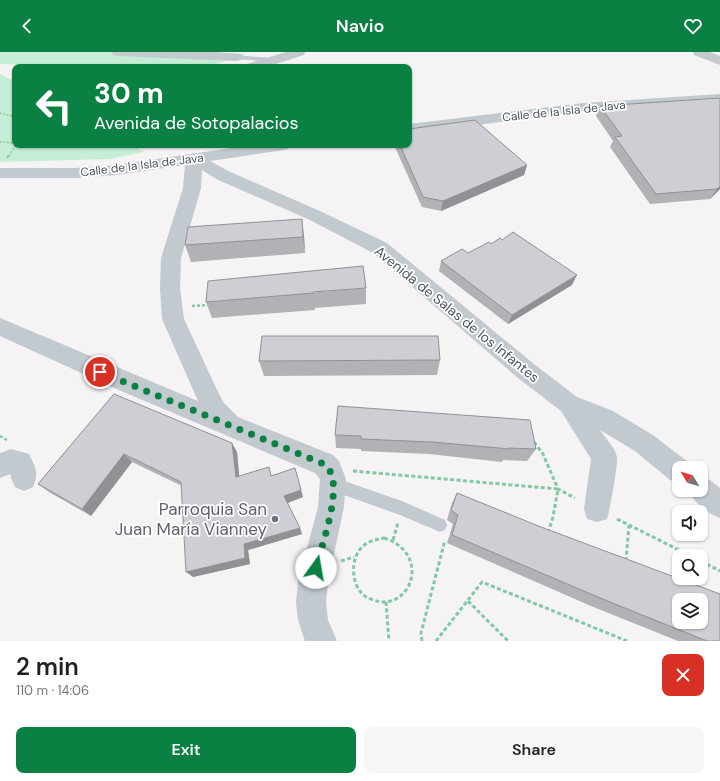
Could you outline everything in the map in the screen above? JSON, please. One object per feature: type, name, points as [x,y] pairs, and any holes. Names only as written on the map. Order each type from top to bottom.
[{"type":"street","points":[[118,52],[236,58]]},
{"type":"street","points":[[261,64],[299,52]]},
{"type":"street","points":[[699,52],[720,61]]},
{"type":"street","name":"Calle de la Isla de Java","points":[[412,129],[583,107],[720,98]]},
{"type":"street","name":"Calle de la Isla de Java","points":[[3,166],[95,172],[265,148]]},
{"type":"street","points":[[194,159],[192,188],[171,258],[170,288],[173,319],[209,400],[216,412],[229,425]]},
{"type":"street","name":"Avenida de Salas de los Infantes","points":[[194,159],[222,175],[316,216],[380,248],[526,371],[569,404],[604,457],[597,509]]},
{"type":"street","points":[[0,327],[129,384],[229,425],[335,474],[331,507],[313,582],[311,603],[313,620],[321,641]]},
{"type":"street","points":[[569,404],[602,418],[644,442],[672,465]]},
{"type":"street","points":[[0,466],[12,461],[20,463],[24,471],[24,478]]},
{"type":"street","points":[[708,495],[720,505]]},
{"type":"lane","points":[[236,58],[274,60]]},
{"type":"lane","points":[[335,474],[344,488],[440,524]]},
{"type":"path","points":[[0,113],[12,116]]},
{"type":"path","points":[[0,142],[12,144]]},
{"type":"path","points":[[3,166],[14,148]]},
{"type":"path","points":[[187,307],[210,305],[211,300]]},
{"type":"path","points":[[335,474],[558,489],[553,517],[548,533]]},
{"type":"path","points":[[422,641],[421,633],[445,538],[440,524]]},
{"type":"path","points":[[626,562],[629,525]]},
{"type":"path","points":[[541,530],[555,536]]},
{"type":"path","points":[[384,538],[393,540],[402,546],[412,563],[410,584],[404,593],[396,599],[386,602],[376,602],[366,597],[359,590],[353,579],[352,568],[354,557],[359,549],[366,543],[375,539],[384,538]]},
{"type":"path","points":[[619,559],[633,564]]},
{"type":"path","points":[[708,565],[720,571]]},
{"type":"path","points":[[436,641],[482,582],[628,641]]},
{"type":"path","points":[[468,601],[508,641]]},
{"type":"path","points":[[386,602],[389,641]]},
{"type":"green space","points":[[0,52],[212,52],[247,54],[216,64],[0,64]]},
{"type":"green space","points":[[0,74],[12,80],[12,148],[137,148],[144,152],[109,159],[0,162]]},
{"type":"building","points":[[720,98],[720,186],[717,189],[656,194],[615,137],[622,136],[600,106]]},
{"type":"building","points":[[475,120],[527,165],[443,201],[423,197],[401,148],[412,148],[412,129]]},
{"type":"building","points":[[302,219],[303,237],[185,245],[188,227]]},
{"type":"building","points":[[513,232],[577,275],[512,315],[441,261],[462,249],[468,253],[489,242],[491,244],[500,238],[502,240]]},
{"type":"building","points":[[363,266],[366,288],[206,302],[208,281]]},
{"type":"building","points":[[262,336],[438,336],[440,360],[259,361]]},
{"type":"building","points":[[114,394],[232,443],[236,477],[269,467],[271,476],[295,468],[301,490],[284,496],[300,528],[244,544],[245,558],[186,572],[181,482],[124,454],[82,509],[38,484]]},
{"type":"building","points":[[338,406],[530,420],[536,449],[509,448],[510,449],[432,442],[361,439],[361,436],[335,435]]},
{"type":"building","points":[[457,493],[541,527],[672,576],[672,585],[696,585],[720,594],[720,641],[707,641],[677,629],[708,629],[708,593],[672,593],[672,627],[452,535],[458,515],[451,510]]},
{"type":"place","name":"Parroquia San Juan María Vianney","points":[[275,519]]},
{"type":"route","points":[[100,372],[324,464],[330,470],[334,479],[331,507],[316,568]]}]
